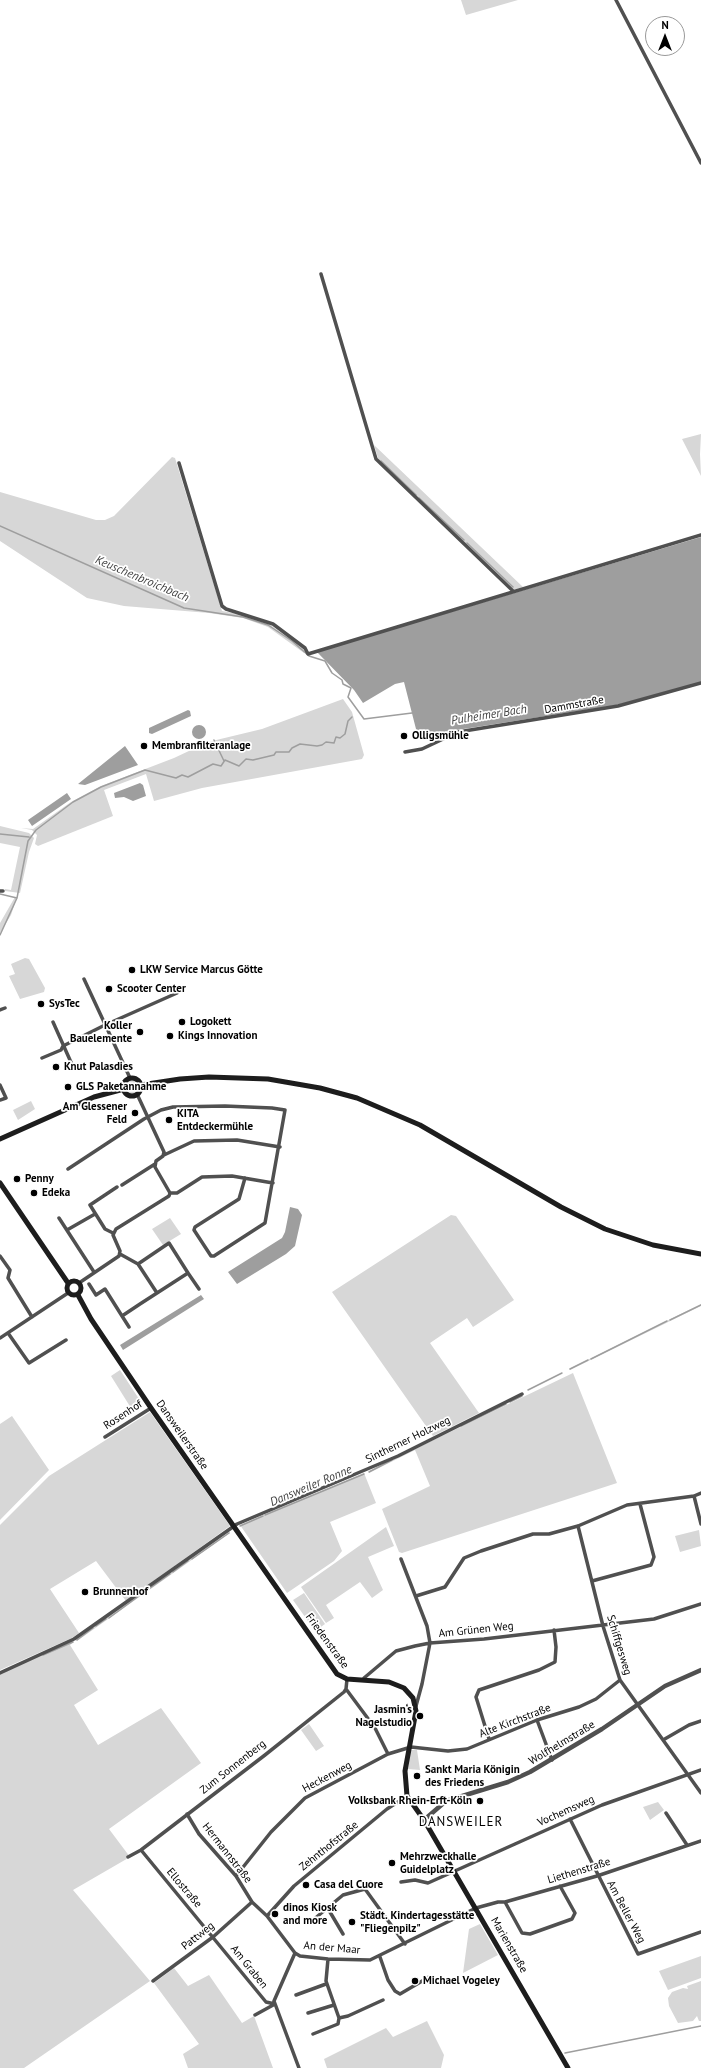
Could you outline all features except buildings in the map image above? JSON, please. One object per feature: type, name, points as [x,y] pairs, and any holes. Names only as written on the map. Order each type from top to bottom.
[{"type":"main road","points":[[141,1085],[180,1079],[209,1077],[268,1079],[320,1088],[357,1098],[420,1125],[561,1207],[605,1229],[653,1245],[701,1254]]},
{"type":"main road","points":[[124,1089],[126,1081],[130,1078],[137,1080],[141,1085]]},
{"type":"main road","points":[[124,1089],[131,1096],[137,1094],[141,1085]]},
{"type":"main road","points":[[0,1139],[94,1097],[124,1089]]},
{"type":"main road","points":[[0,1183],[68,1283],[66,1287],[68,1293],[71,1296],[78,1295],[81,1289],[79,1283],[75,1281],[68,1283]]},
{"type":"main road","name":"Dansweilerstraße","points":[[78,1295],[91,1319],[150,1408],[274,1584]]},
{"type":"main road","name":"Friedenstraße","points":[[274,1584],[337,1674],[347,1679],[389,1682],[399,1685],[411,1695],[416,1706]]},
{"type":"main road","points":[[407,1796],[405,1784],[408,1748],[416,1706]]},
{"type":"main road","name":"Marienstraße","points":[[407,1796],[432,1833],[568,2068]]},
{"type":"street","points":[[616,0],[701,163]]},
{"type":"street","points":[[321,274],[376,459],[513,591]]},
{"type":"street","points":[[179,463],[222,606],[226,609],[273,624],[305,648],[308,654],[701,535]]},
{"type":"street","name":"Dammstraße","points":[[405,752],[422,749],[458,732],[618,706],[701,683]]},
{"type":"street","points":[[84,979],[130,1078]]},
{"type":"street","points":[[42,1058],[61,1050],[63,1046],[105,1025],[177,993]]},
{"type":"street","points":[[0,1010],[5,1008]]},
{"type":"street","points":[[53,1022],[74,1069]]},
{"type":"street","points":[[0,1085],[6,1098],[0,1100]]},
{"type":"street","points":[[137,1094],[164,1155]]},
{"type":"street","points":[[68,1169],[148,1116],[173,1107],[259,1107],[285,1110],[280,1147],[263,1226],[214,1256],[211,1256],[194,1230],[195,1227],[239,1199],[245,1178]]},
{"type":"street","points":[[122,1185],[155,1164],[164,1155],[194,1141],[237,1140],[280,1147]]},
{"type":"street","points":[[155,1164],[170,1193]]},
{"type":"street","points":[[170,1193],[177,1193],[202,1177],[232,1176],[272,1183]]},
{"type":"street","points":[[114,1233],[105,1229],[90,1205],[117,1187]]},
{"type":"street","points":[[114,1233],[116,1229],[169,1196],[170,1193]]},
{"type":"street","points":[[67,1230],[95,1214]]},
{"type":"street","points":[[59,1218],[94,1272]]},
{"type":"street","points":[[114,1233],[120,1254],[138,1264],[157,1293]]},
{"type":"street","points":[[138,1264],[169,1243],[199,1289]]},
{"type":"street","points":[[79,1283],[120,1254]]},
{"type":"street","points":[[0,1256],[10,1270],[8,1278],[32,1317]]},
{"type":"street","points":[[122,1316],[188,1273]]},
{"type":"street","points":[[89,1284],[96,1295],[105,1290],[129,1327]]},
{"type":"street","points":[[0,1338],[68,1293]]},
{"type":"street","points":[[8,1333],[29,1363],[66,1340]]},
{"type":"street","name":"Sintherner Holzweg","points":[[234,1526],[398,1456],[522,1394]]},
{"type":"street","name":"Rosenhof","points":[[105,1437],[150,1408]]},
{"type":"street","points":[[416,1596],[445,1587],[464,1558],[481,1551],[533,1534],[549,1534],[578,1526],[628,1506],[694,1496],[701,1493]]},
{"type":"street","points":[[694,1496],[701,1524]]},
{"type":"street","points":[[592,1581],[651,1565],[654,1557],[640,1504]]},
{"type":"street","points":[[0,1673],[74,1639],[234,1526]]},
{"type":"street","name":"Schiffgesweg","points":[[578,1526],[603,1626],[620,1680],[636,1705],[701,1793]]},
{"type":"street","points":[[402,1560],[427,1626],[430,1643],[416,1706]]},
{"type":"street","name":"Am Grünen Weg","points":[[364,1680],[364,1678],[396,1651],[430,1643],[484,1639],[654,1619],[701,1604]]},
{"type":"street","points":[[488,1739],[476,1697],[479,1690],[539,1670],[554,1662],[556,1648],[554,1630]]},
{"type":"street","name":"Wolfhelmstraße","points":[[424,1820],[446,1801],[508,1782],[552,1760],[665,1686],[701,1670]]},
{"type":"street","points":[[347,1679],[346,1689],[375,1728],[388,1754]]},
{"type":"street","name":"Alte Kirchstraße","points":[[408,1748],[461,1750],[537,1720],[580,1707],[596,1699],[620,1680]]},
{"type":"street","name":"Zum Sonnenberg","points":[[128,1857],[141,1850],[265,1755],[346,1689]]},
{"type":"street","points":[[537,1720],[552,1760]]},
{"type":"street","points":[[663,1740],[689,1725],[701,1721]]},
{"type":"street","name":"Heckenweg","points":[[236,1876],[271,1832],[305,1798],[374,1763],[388,1754],[408,1748]]},
{"type":"street","name":"Vochemsweg","points":[[401,1882],[415,1880],[428,1883],[602,1805],[701,1770]]},
{"type":"street","name":"Zehnthofstraße","points":[[267,1916],[294,1886],[387,1809],[407,1796]]},
{"type":"street","points":[[666,1813],[687,1845]]},
{"type":"street","name":"Hermannstraße","points":[[187,1814],[199,1834],[236,1876],[252,1902],[267,1916],[295,1953]]},
{"type":"street","name":"Am Beller Weg","points":[[570,1819],[597,1876],[638,1954],[701,1932]]},
{"type":"street","name":"Liethenstraße","points":[[476,1908],[498,1902],[505,1902],[597,1876],[701,1841]]},
{"type":"street","name":"Ellostraße","points":[[141,1850],[213,1937]]},
{"type":"street","points":[[505,1902],[522,1933],[530,1934],[572,1919],[575,1913],[560,1886]]},
{"type":"street","points":[[313,1920],[343,1895],[365,1889],[405,1944]]},
{"type":"street","name":"Pattweg","points":[[153,1981],[213,1937],[252,1902]]},
{"type":"street","points":[[327,1907],[343,1934]]},
{"type":"street","name":"An der Maar","points":[[295,1953],[300,1956],[328,1959],[354,1961],[370,1960],[380,1957],[476,1908]]},
{"type":"street","name":"Am Graben","points":[[213,1937],[266,2002],[275,2004]]},
{"type":"street","points":[[295,1953],[274,2001],[299,2068]]},
{"type":"street","points":[[380,1957],[388,1980],[395,1991],[400,1994],[429,1977]]},
{"type":"street","points":[[313,2034],[338,2024],[339,2018],[326,1984],[328,1959]]},
{"type":"street","points":[[296,1995],[326,1984]]},
{"type":"street","points":[[339,2018],[383,2000]]},
{"type":"street","points":[[255,2015],[275,2004]]},
{"type":"street","points":[[308,2013],[334,2004]]},
{"type":"shaded area","points":[[461,0],[518,0],[466,15]]},
{"type":"shaded area","points":[[701,434],[700,454],[701,476],[682,439]]},
{"type":"shaded area","points":[[374,445],[523,587],[514,590],[379,461]]},
{"type":"shaded area","points":[[172,457],[175,458],[222,611],[244,615],[269,624],[306,650],[304,653],[268,627],[243,618],[209,613],[124,606],[87,598],[0,541],[0,492],[96,520],[105,520],[114,516]]},
{"type":"shaded area","points":[[343,699],[352,712],[364,755],[362,759],[202,788],[154,801],[146,774],[104,790],[113,816],[38,846],[35,844],[37,835],[32,830],[21,828],[33,829],[71,802],[101,786],[174,758],[208,742],[262,729]]},
{"type":"shaded area","points":[[0,826],[29,833],[34,838],[29,852],[20,893],[5,891],[5,889],[11,890],[20,847],[0,843]]},
{"type":"shaded area","points":[[15,897],[17,897],[11,915],[0,933],[0,923]]},
{"type":"shaded area","points":[[25,958],[29,959],[45,988],[44,992],[20,999],[9,976],[15,974],[11,964]]},
{"type":"shaded area","points":[[132,1080],[137,1082],[139,1087],[137,1092],[132,1094],[127,1092],[125,1087],[127,1082]]},
{"type":"shaded area","points":[[31,1101],[35,1109],[18,1120],[13,1110]]},
{"type":"shaded area","points":[[451,1215],[456,1216],[514,1300],[473,1327],[467,1318],[430,1343],[479,1413],[433,1436],[332,1292]]},
{"type":"shaded area","points":[[170,1218],[181,1234],[163,1245],[152,1229]]},
{"type":"shaded area","points":[[701,1304],[701,1306],[570,1370],[569,1369]]},
{"type":"shaded area","points":[[120,1370],[141,1402],[131,1408],[111,1376]]},
{"type":"shaded area","points":[[573,1373],[617,1483],[402,1553],[399,1552],[382,1509],[430,1486],[415,1450],[369,1473],[369,1471]]},
{"type":"shaded area","points":[[150,1412],[230,1526],[126,1601],[96,1561],[50,1589],[79,1633],[72,1638],[0,1670],[0,1525],[49,1476]]},
{"type":"shaded area","points":[[12,1416],[49,1470],[0,1520],[0,1424]]},
{"type":"shaded area","points":[[364,1473],[376,1503],[330,1522],[342,1551],[334,1561],[287,1593],[240,1525]]},
{"type":"shaded area","points":[[386,1527],[394,1546],[368,1557],[383,1590],[372,1598],[360,1582],[326,1605],[334,1618],[326,1623],[301,1587]]},
{"type":"shaded area","points":[[699,1530],[701,1546],[680,1552],[675,1536]]},
{"type":"shaded area","points":[[229,1532],[230,1533],[77,1641],[76,1639]]},
{"type":"shaded area","points":[[304,1593],[325,1624],[315,1631],[293,1600]]},
{"type":"shaded area","points":[[73,1641],[74,1642],[70,1645],[98,1690],[74,1705],[98,1745],[161,1708],[201,1763],[109,1829],[130,1857],[73,1890],[150,1981],[24,2068],[0,2068],[0,1673]]},
{"type":"shaded area","points":[[309,1724],[324,1746],[316,1751],[301,1730]]},
{"type":"shaded area","points":[[410,1750],[417,1750],[420,1770],[408,1769]]},
{"type":"shaded area","points":[[658,1802],[664,1810],[650,1820],[643,1807]]},
{"type":"shaded area","points":[[480,1924],[498,1955],[463,1973],[469,1929]]},
{"type":"shaded area","points":[[701,1956],[701,1978],[668,1990],[659,1971]]},
{"type":"shaded area","points":[[174,1968],[188,1986],[209,1975],[242,2023],[254,2016],[273,2068],[188,2068],[183,2054],[199,2044],[154,1983]]},
{"type":"shaded area","points":[[701,1981],[701,2021],[699,2021],[697,2016],[693,2021],[678,2023],[669,2006],[668,1998],[672,1992],[683,1988],[688,1989],[687,1986]]},
{"type":"shaded area","points":[[427,2021],[444,2055],[441,2068],[327,2068],[324,2059],[386,2028],[393,2037]]},
{"type":"water","points":[[701,537],[701,682],[617,705],[425,735],[419,733],[416,729],[404,682],[395,684],[363,703],[354,690],[317,652]]},
{"type":"water","points":[[188,710],[190,711],[191,716],[152,734],[149,733],[149,728]]},
{"type":"water","points":[[199,725],[204,727],[206,732],[204,737],[199,739],[194,737],[192,732],[194,727]]},
{"type":"water","points":[[125,746],[138,765],[85,785],[78,784]]},
{"type":"water","points":[[140,783],[143,785],[146,796],[133,801],[124,797],[115,798],[114,793]]},
{"type":"water","points":[[67,793],[71,799],[32,826],[28,820]]},
{"type":"water","points":[[290,1207],[298,1209],[302,1215],[295,1246],[286,1254],[237,1284],[228,1272],[282,1238],[285,1232]]},
{"type":"water","points":[[201,1295],[204,1299],[123,1350],[120,1345]]},
{"type":"waterway","points":[[381,461],[416,495]]},
{"type":"waterway","points":[[419,498],[464,540]]},
{"type":"waterway","name":"Keuschenbroichbach","points":[[0,526],[184,608],[243,617],[268,625],[292,641],[309,656],[325,661],[332,673],[342,680],[343,684],[351,688],[348,697],[364,719],[412,713]]},
{"type":"waterway","points":[[467,543],[513,587]]},
{"type":"waterway","name":"Pulheimer Bach","points":[[0,935],[17,898],[28,841],[36,830],[73,802],[101,787],[145,770],[176,778],[182,775],[188,777],[213,764],[221,766],[225,760],[239,766],[246,759],[253,760],[274,755],[276,752],[289,752],[292,748],[300,744],[317,746],[326,742],[334,743],[336,737],[340,738],[345,734],[348,721],[352,717]]},
{"type":"waterway","points":[[214,740],[224,761]]},
{"type":"waterway","points":[[0,834],[29,837]]},
{"type":"waterway","points":[[0,894],[17,898]]},
{"type":"waterway","name":"Dansweiler Ronne","points":[[670,1320],[701,1305]]},
{"type":"waterway","name":"Dansweiler Ronne","points":[[591,1359],[667,1321]]},
{"type":"waterway","name":"Dansweiler Ronne","points":[[570,1369],[588,1360]]},
{"type":"waterway","name":"Dansweiler Ronne","points":[[528,1390],[562,1373]]},
{"type":"waterway","name":"Dansweiler Ronne","points":[[510,1402],[522,1396]]},
{"type":"waterway","name":"Dansweiler Ronne","points":[[461,1426],[506,1404]]},
{"type":"waterway","name":"Dansweiler Ronne","points":[[369,1472],[392,1460]]},
{"type":"waterway","name":"Dansweiler Ronne","points":[[265,1515],[364,1474]]},
{"type":"waterway","name":"Dansweiler Ronne","points":[[240,1526],[263,1516]]},
{"type":"waterway","name":"Dansweiler Ronne","points":[[192,1559],[229,1533]]},
{"type":"waterway","name":"Dansweiler Ronne","points":[[173,1572],[188,1561]]},
{"type":"waterway","name":"Dansweiler Ronne","points":[[146,1591],[170,1574]]},
{"type":"waterway","name":"Dansweiler Ronne","points":[[109,1618],[143,1593]]},
{"type":"waterway","name":"Dansweiler Ronne","points":[[96,1626],[106,1619]]},
{"type":"waterway","name":"Dansweiler Ronne","points":[[77,1640],[93,1628]]},
{"type":"waterway","name":"Dansweiler Ronne","points":[[43,1655],[73,1642]]},
{"type":"waterway","points":[[565,2053],[701,2026]]},
{"type":"place","name":"Olligsmühle","points":[[404,736]]},
{"type":"place","name":"Membranfilteranlage","points":[[144,746]]},
{"type":"place","name":"LKW Service Marcus Götte","points":[[132,970]]},
{"type":"place","name":"Scooter Center","points":[[109,989]]},
{"type":"place","name":"SysTec","points":[[41,1004]]},
{"type":"place","name":"Logokett","points":[[182,1022]]},
{"type":"place","name":"Koller Bauelemente","points":[[140,1032]]},
{"type":"place","name":"Kings Innovation","points":[[170,1036]]},
{"type":"place","name":"Knut Palasdies","points":[[56,1067]]},
{"type":"place","name":"GLS Paketannahme","points":[[68,1087]]},
{"type":"place","name":"Am Glessener Feld","points":[[135,1113]]},
{"type":"place","name":"KITA Entdeckermühle","points":[[169,1120]]},
{"type":"place","name":"Penny","points":[[17,1179]]},
{"type":"place","name":"Edeka","points":[[34,1193]]},
{"type":"place","name":"Brunnenhof","points":[[85,1592]]},
{"type":"place","name":"Jasmin‘s Nagelstudio","points":[[420,1716]]},
{"type":"place","name":"Sankt Maria Königin des Friedens","points":[[417,1776]]},
{"type":"place","name":"Volksbank Rhein-Erft-Köln","points":[[480,1801]]},
{"type":"place","name":"Mehrzweckhalle Guidelplatz","points":[[392,1863]]},
{"type":"place","name":"Casa del Cuore","points":[[306,1885]]},
{"type":"place","name":"dinos Kiosk and more","points":[[275,1914]]},
{"type":"place","name":"Städt. Kindertagesstätte \"Fliegenpilz\"","points":[[352,1922]]},
{"type":"place","name":"Michael Vogeley","points":[[415,1981]]},
{"type":"district","name":"DANSWEILER","points":[[461,1822]]}]
